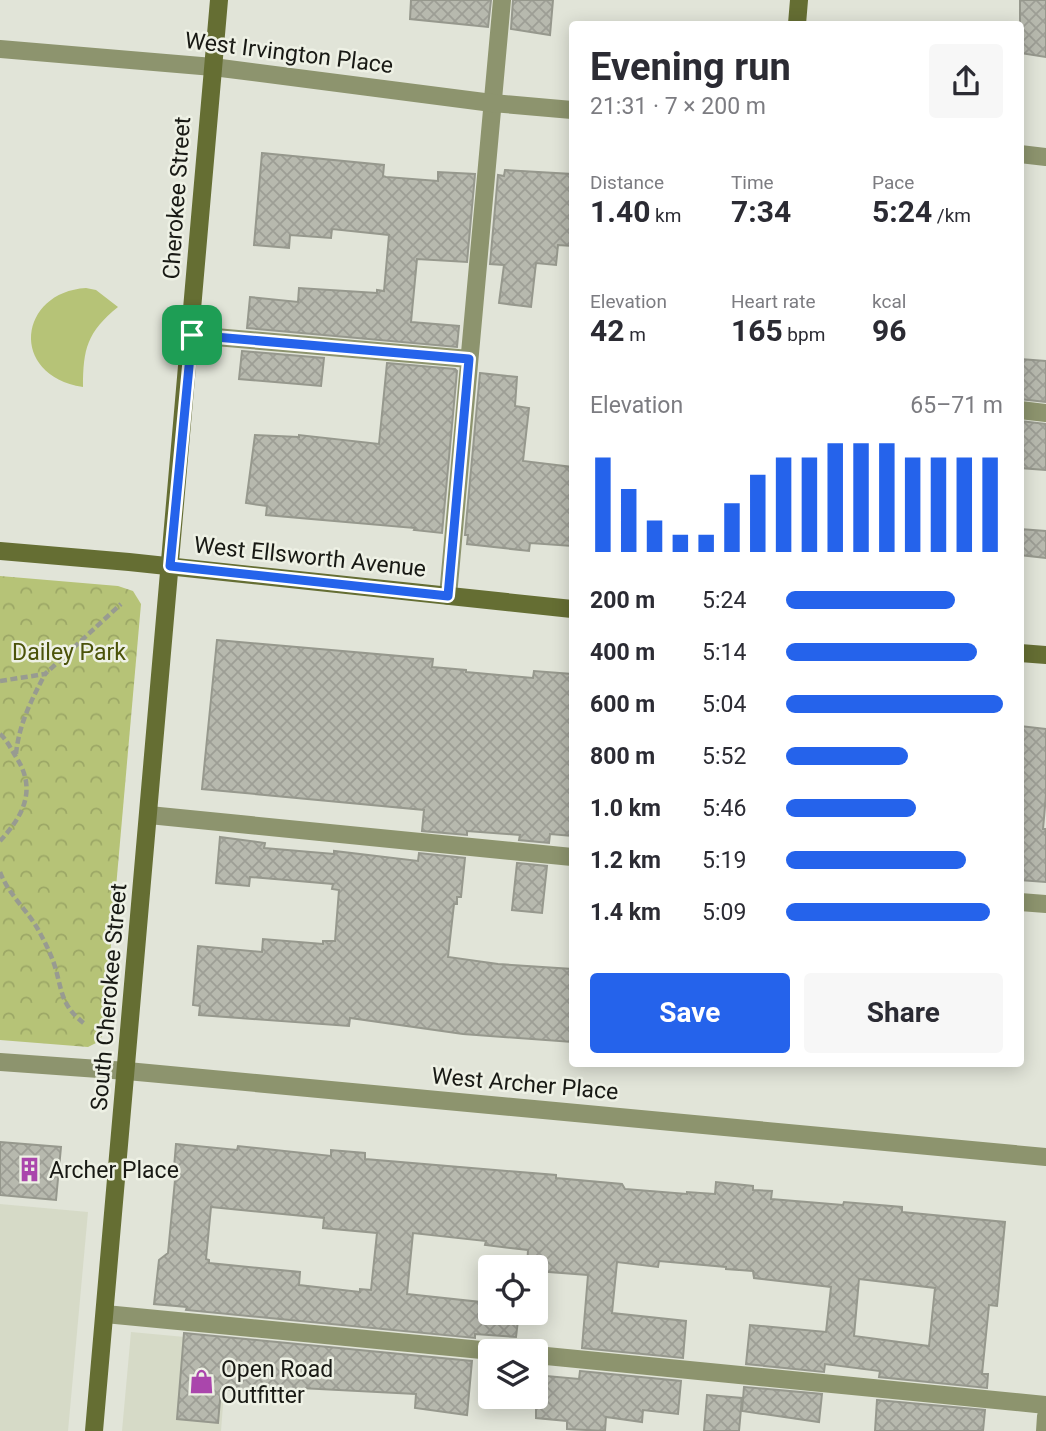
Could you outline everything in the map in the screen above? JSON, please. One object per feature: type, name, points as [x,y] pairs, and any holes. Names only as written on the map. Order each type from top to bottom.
[{"type":"street","name":"Cherokee Street","points":[[170,566],[219,0]]},
{"type":"street","points":[[448,596],[502,0]]},
{"type":"street","points":[[797,21],[799,0]]},
{"type":"street","name":"West Irvington Place","points":[[0,49],[213,68],[492,103],[569,110]]},
{"type":"street","points":[[1024,154],[1046,157]]},
{"type":"street","points":[[192,335],[469,359]]},
{"type":"street","points":[[1024,410],[1046,412]]},
{"type":"street","name":"West Ellsworth Avenue","points":[[0,551],[170,566],[569,609]]},
{"type":"street","name":"South Cherokee Street","points":[[94,1431],[170,566]]},
{"type":"street","points":[[1024,653],[1046,655]]},
{"type":"street","points":[[149,815],[569,857]]},
{"type":"street","points":[[1024,902],[1046,904]]},
{"type":"street","name":"West Archer Place","points":[[0,1062],[127,1071],[1046,1157]]},
{"type":"street","points":[[105,1314],[478,1350]]},
{"type":"street","points":[[548,1356],[1046,1405]]},
{"type":"street","points":[[1045,1431],[1046,1416]]},
{"type":"path","points":[[15,755],[26,710],[45,674],[121,604]]},
{"type":"path","points":[[0,681],[45,674]]},
{"type":"path","points":[[0,734],[15,755],[28,786],[23,808],[12,828],[0,841]]},
{"type":"path","points":[[0,872],[6,887],[40,933],[55,968],[61,997],[71,1013],[86,1025]]},
{"type":"shaded area","points":[[0,1204],[88,1212],[68,1431],[0,1431]]},
{"type":"shaded area","points":[[131,1332],[228,1341],[221,1431],[122,1431]]},
{"type":"green space","points":[[86,288],[96,290],[118,307],[99,325],[89,342],[84,362],[83,387],[59,379],[42,367],[33,351],[31,334],[36,318],[47,303],[64,293]]},
{"type":"green space","name":"Dailey Park","points":[[0,576],[118,586],[133,591],[141,604],[103,1035],[98,1042],[88,1047],[0,1040]]},
{"type":"building","points":[[411,0],[491,0],[488,27],[410,19]]},
{"type":"building","points":[[513,0],[553,0],[550,35],[511,29]]},
{"type":"building","points":[[1020,0],[1046,0],[1046,57],[1024,54],[1024,21],[1020,21]]},
{"type":"building","points":[[262,153],[384,165],[383,176],[386,177],[438,181],[438,172],[475,174],[467,262],[417,259],[411,322],[459,326],[457,347],[247,328],[250,297],[298,302],[299,288],[377,293],[377,290],[384,291],[389,235],[332,229],[331,238],[290,235],[289,248],[254,245]]},
{"type":"building","points":[[505,170],[569,174],[569,246],[558,245],[556,265],[536,263],[531,307],[499,303],[504,265],[490,264],[498,175],[504,176]]},
{"type":"building","points":[[242,351],[324,358],[321,386],[239,379]]},
{"type":"building","points":[[1024,359],[1046,361],[1046,402],[1024,399]]},
{"type":"building","points":[[387,363],[457,371],[442,533],[414,530],[415,528],[266,515],[267,506],[246,503],[255,435],[299,435],[379,444]]},
{"type":"building","points":[[480,373],[517,377],[515,406],[529,408],[523,461],[569,467],[569,546],[530,543],[529,551],[467,544],[468,535],[465,535]]},
{"type":"building","points":[[1024,421],[1046,424],[1046,470],[1024,468]]},
{"type":"building","points":[[1024,529],[1046,531],[1046,558],[1024,555]]},
{"type":"building","points":[[217,640],[433,659],[432,667],[466,672],[533,678],[534,671],[569,674],[569,836],[550,834],[549,843],[519,840],[520,835],[467,831],[467,835],[422,831],[424,810],[202,789]]},
{"type":"building","points":[[1024,726],[1046,729],[1043,829],[1046,829],[1046,882],[1024,880]]},
{"type":"building","points":[[220,837],[265,843],[264,848],[334,854],[334,851],[418,861],[419,853],[465,858],[461,897],[457,897],[457,904],[454,904],[448,957],[498,964],[569,969],[569,1042],[463,1034],[350,1018],[349,1026],[199,1015],[200,1006],[193,1005],[198,946],[262,952],[263,939],[323,944],[323,941],[335,941],[339,890],[332,889],[333,884],[250,877],[249,886],[216,883]]},
{"type":"building","points":[[517,863],[547,866],[542,913],[512,910]]},
{"type":"building","name":"Archer Place","points":[[0,1142],[61,1147],[56,1200],[0,1195]]},
{"type":"building","points":[[176,1144],[237,1150],[238,1146],[331,1156],[331,1150],[365,1153],[365,1159],[556,1175],[556,1178],[622,1184],[625,1189],[715,1194],[716,1182],[772,1191],[771,1199],[902,1207],[902,1212],[1005,1222],[997,1306],[989,1305],[982,1374],[988,1374],[987,1388],[879,1377],[880,1371],[825,1364],[824,1372],[746,1364],[750,1325],[826,1332],[831,1287],[754,1278],[753,1271],[726,1267],[659,1261],[658,1267],[617,1262],[612,1313],[686,1321],[683,1358],[582,1348],[588,1275],[548,1272],[548,1255],[528,1255],[528,1250],[485,1245],[486,1241],[413,1233],[407,1294],[478,1302],[478,1325],[517,1325],[516,1337],[475,1334],[475,1338],[186,1310],[187,1307],[154,1304],[159,1260],[168,1253]],"holes":[[[211,1207],[324,1218],[323,1228],[377,1233],[371,1290],[360,1289],[360,1292],[299,1285],[300,1272],[209,1263],[206,1259]],[[859,1279],[935,1288],[929,1346],[854,1336]]]},
{"type":"building","points":[[184,1333],[472,1361],[467,1415],[415,1408],[416,1394],[300,1388],[300,1396],[221,1389],[218,1423],[177,1419]]},
{"type":"building","points":[[580,1371],[681,1381],[678,1414],[643,1410],[642,1422],[606,1417],[605,1431],[567,1429],[567,1421],[536,1418],[536,1409],[548,1409],[548,1376],[579,1379]]},
{"type":"building","points":[[744,1387],[822,1394],[819,1422],[742,1411]]},
{"type":"building","points":[[707,1395],[742,1398],[739,1431],[704,1431]]},
{"type":"building","points":[[877,1400],[985,1410],[983,1431],[875,1431]]},
{"type":"place","name":"Archer Place","points":[[29,1170]]},
{"type":"place","name":"Open Road Outfitter","points":[[201,1382]]},
{"type":"route","points":[[192,335],[469,359],[448,596],[170,566],[192,335]]}]
